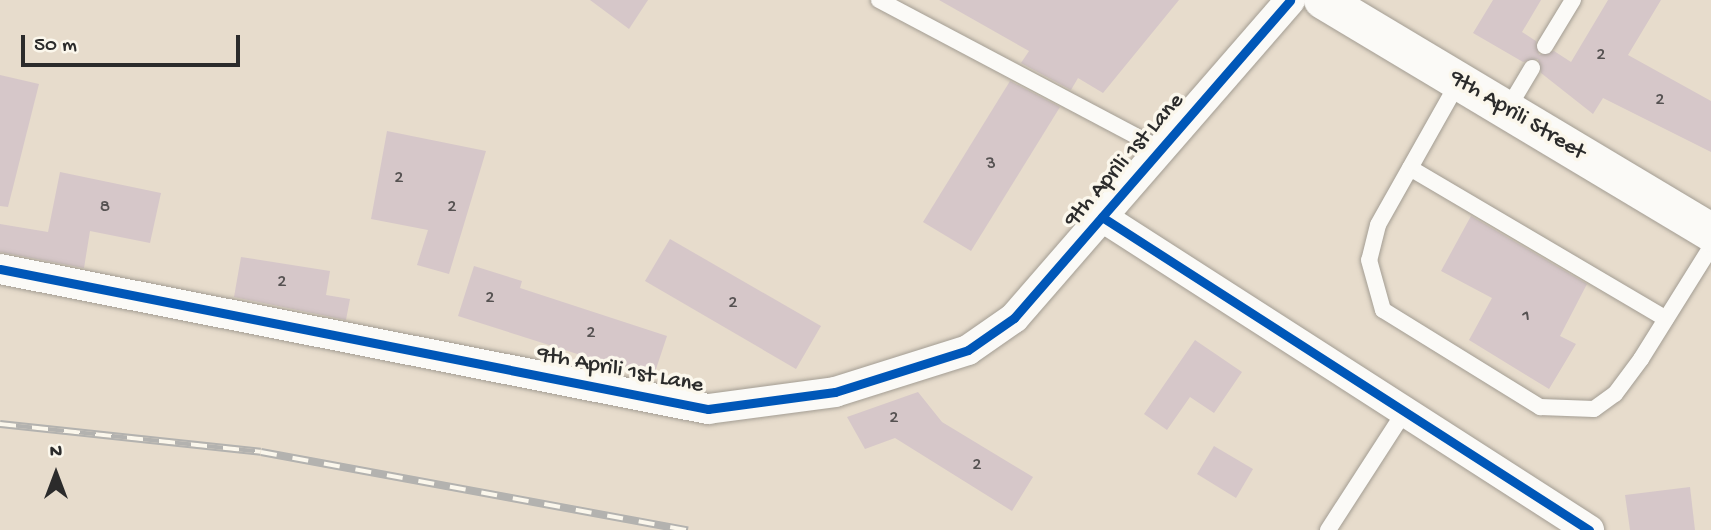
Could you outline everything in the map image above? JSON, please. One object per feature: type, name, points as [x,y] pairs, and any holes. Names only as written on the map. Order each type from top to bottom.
[{"type":"main road","name":"9th Aprili Street","points":[[1323,0],[1711,232]]},
{"type":"street","name":"9th Aprili 1st Lane","points":[[0,269],[708,409],[835,392],[968,350],[1014,318],[1290,0]]},
{"type":"street","points":[[1102,217],[1589,530]]},
{"type":"lane","points":[[879,0],[1161,149]]},
{"type":"lane","points":[[1545,46],[1573,0]]},
{"type":"lane","points":[[1507,110],[1532,68]]},
{"type":"lane","points":[[1459,81],[1378,225],[1369,260],[1383,310],[1540,407],[1594,410],[1615,394],[1711,247]]},
{"type":"lane","points":[[1410,168],[1666,319]]},
{"type":"lane","points":[[1328,530],[1405,411]]},
{"type":"building","points":[[590,0],[648,0],[629,29]]},
{"type":"building","points":[[939,0],[1179,0],[1103,93],[1078,78],[1071,90],[1021,63],[1029,51]]},
{"type":"building","points":[[1493,0],[1541,0],[1522,32],[1536,41],[1539,55],[1554,51],[1571,62],[1608,0],[1661,0],[1628,55],[1711,101],[1711,152],[1603,98],[1593,114],[1541,73],[1538,59],[1523,62],[1473,33]]},
{"type":"building","points":[[0,75],[39,84],[8,207],[0,206]]},
{"type":"building","points":[[1010,81],[1060,107],[971,251],[923,222]]},
{"type":"building","points":[[387,131],[486,151],[449,274],[417,265],[428,230],[371,219]]},
{"type":"building","points":[[60,172],[161,193],[150,243],[90,231],[84,268],[0,252],[0,224],[48,232]]},
{"type":"building","points":[[1471,216],[1587,284],[1560,336],[1576,344],[1549,389],[1469,340],[1492,298],[1441,271]]},
{"type":"building","points":[[670,239],[821,326],[796,369],[645,281]]},
{"type":"building","points":[[241,257],[330,271],[326,295],[350,299],[346,320],[234,297]]},
{"type":"building","points":[[474,266],[522,281],[520,288],[667,336],[653,378],[458,316]]},
{"type":"building","points":[[1195,340],[1242,372],[1214,413],[1190,397],[1167,430],[1144,414]]},
{"type":"building","points":[[918,392],[942,422],[1033,477],[1012,511],[895,438],[865,449],[847,417]]},
{"type":"building","points":[[1214,446],[1253,469],[1236,498],[1197,474]]},
{"type":"building","points":[[1690,487],[1695,530],[1630,530],[1625,495]]},
{"type":"railway","points":[[0,424],[261,452],[688,530]]},
{"type":"cycle path","points":[[0,269],[708,409],[835,392],[968,350],[1014,318],[1290,0]]},
{"type":"cycle path","points":[[1102,217],[1589,530]]}]
